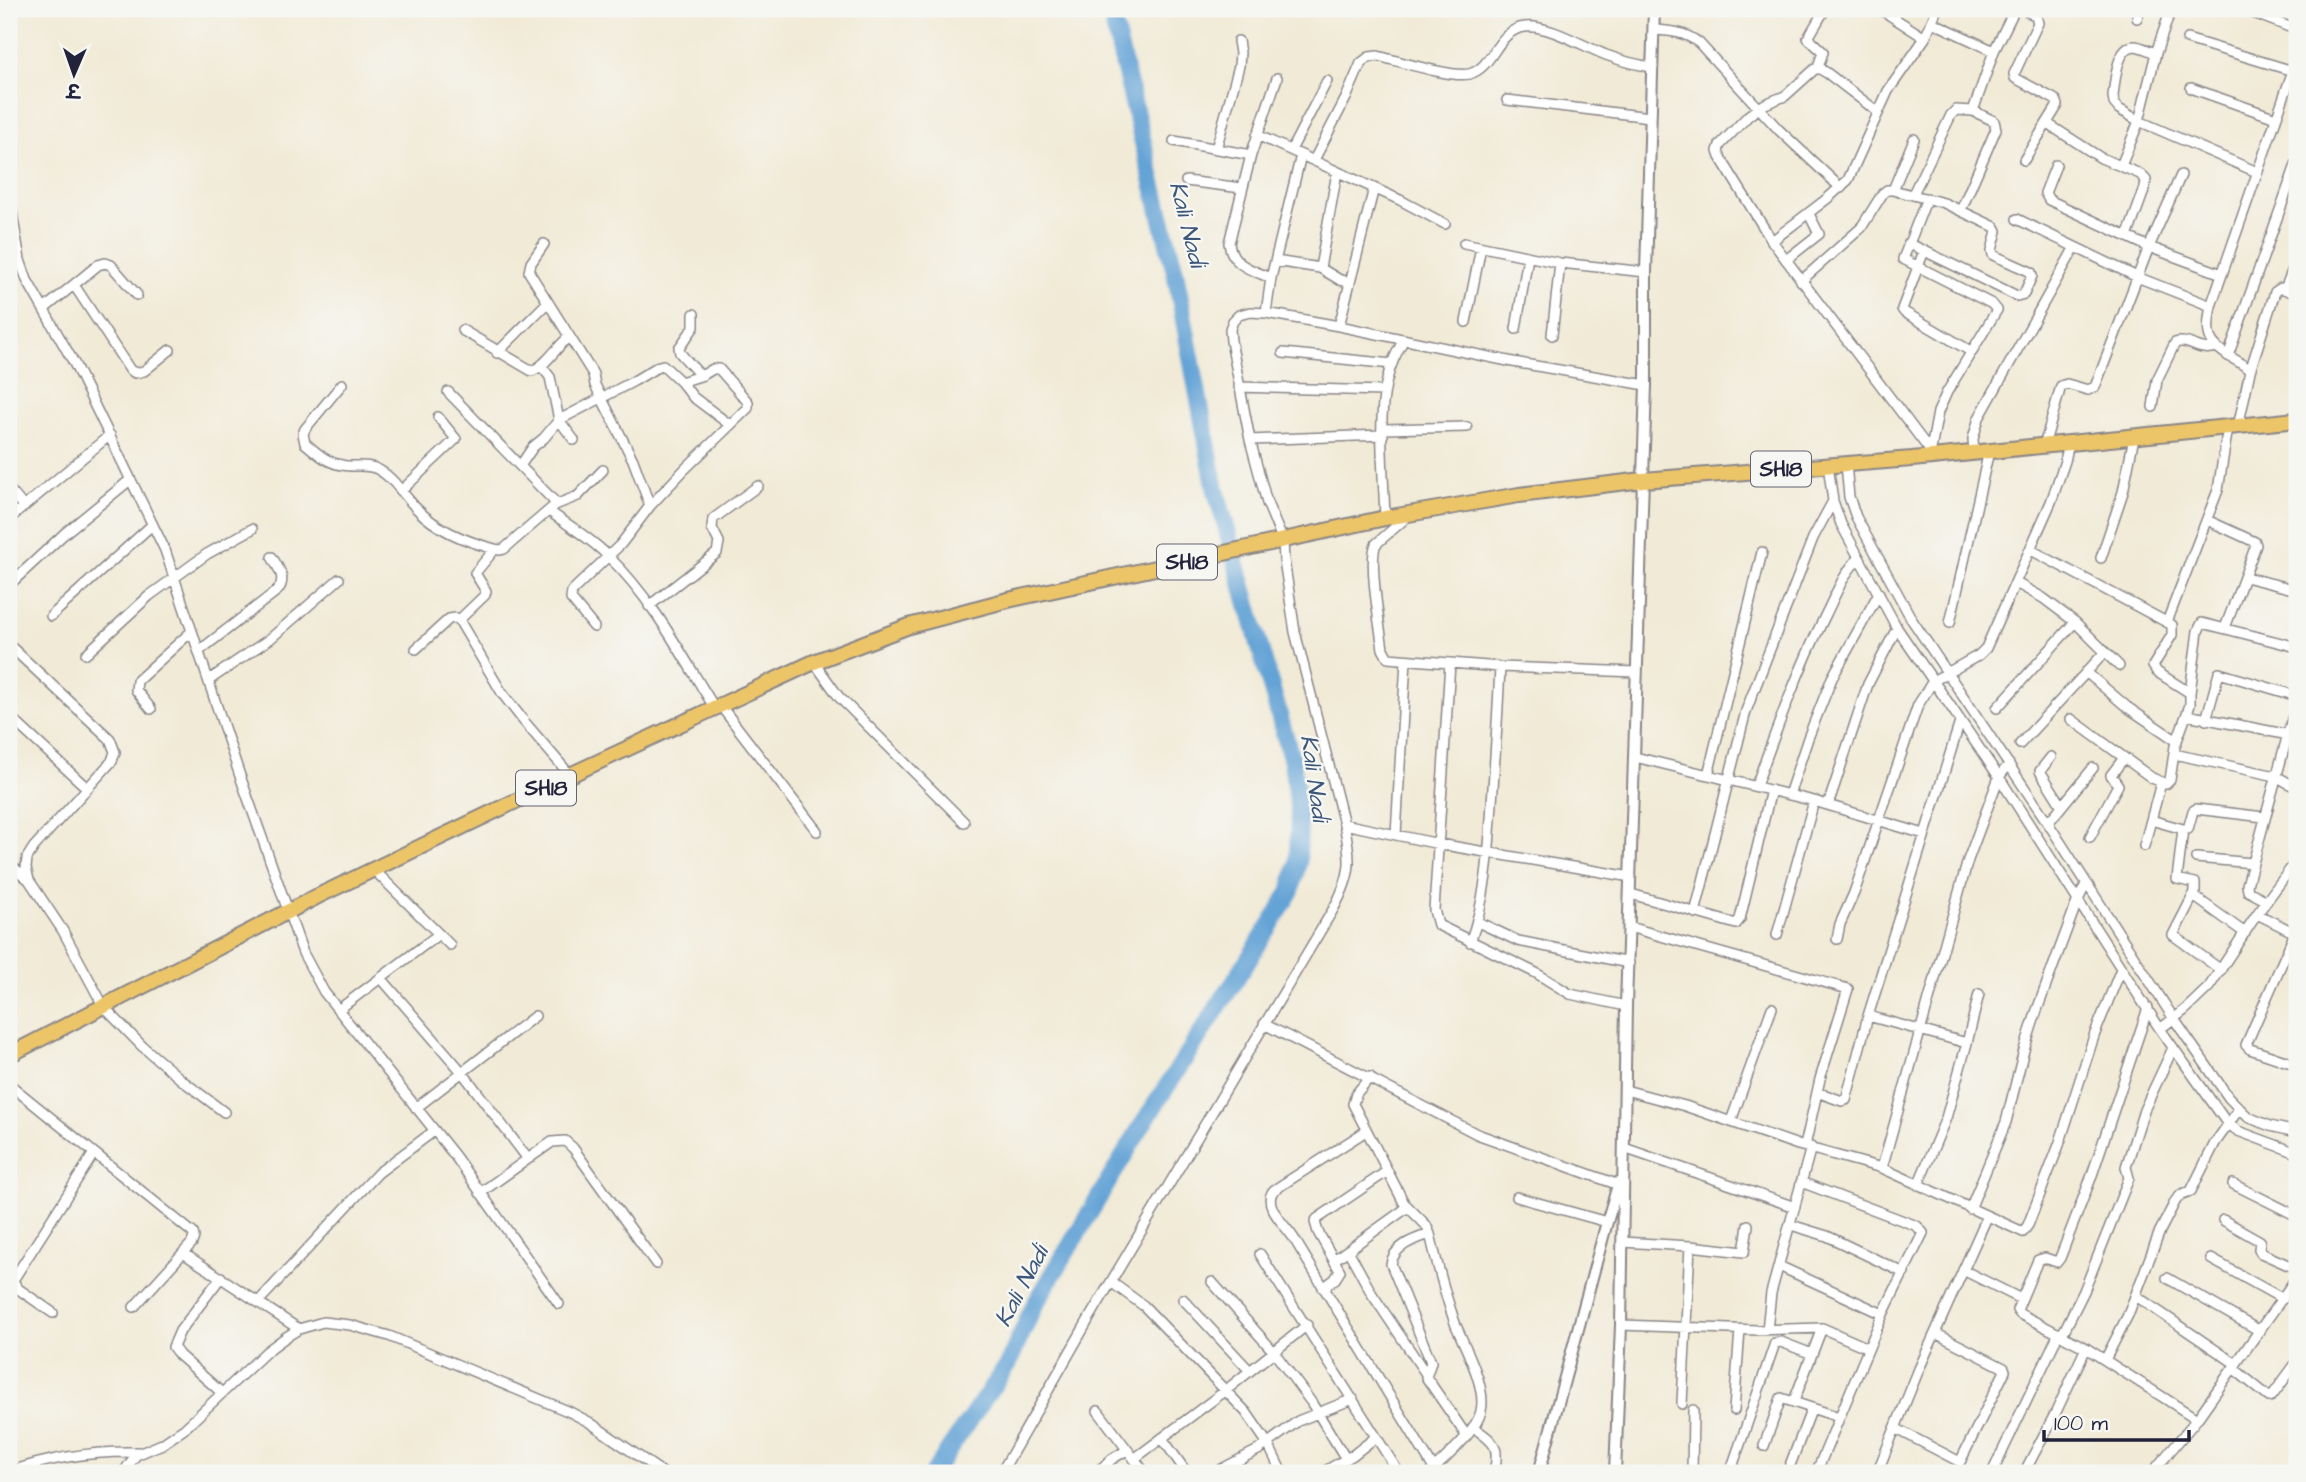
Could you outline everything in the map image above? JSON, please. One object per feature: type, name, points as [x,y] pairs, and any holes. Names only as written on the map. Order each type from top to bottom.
[{"type":"main road","name":"SH18","points":[[9,1055],[288,912],[570,775],[814,662],[909,626],[1008,600],[1385,518],[1519,495],[1643,480],[1973,453],[2297,420]]},
{"type":"street","points":[[1615,1473],[1654,9]]},
{"type":"street","points":[[1825,9],[1808,38],[1823,52],[1820,69],[1878,112]]},
{"type":"street","points":[[1880,9],[1925,38]]},
{"type":"street","points":[[1772,241],[1809,214],[1848,180],[1888,91],[1925,38],[1937,9]]},
{"type":"street","points":[[1973,111],[1994,51],[2015,9]]},
{"type":"street","points":[[2023,9],[2036,16],[2038,23],[2014,74],[2015,78],[2058,102],[2048,124],[2024,160]]},
{"type":"street","points":[[2121,166],[2138,121],[2171,9]]},
{"type":"street","points":[[2243,9],[2254,11],[2297,30]]},
{"type":"street","points":[[1932,22],[1994,51]]},
{"type":"street","points":[[1314,160],[1361,63],[1369,57],[1378,56],[1467,75],[1476,71],[1502,38],[1514,29],[1528,26],[1543,29],[1625,62],[1653,66]]},
{"type":"street","points":[[1654,30],[1680,32],[1699,43],[1758,108],[1841,187]]},
{"type":"street","points":[[2187,39],[2293,71]]},
{"type":"street","points":[[1216,149],[1239,66],[1238,41]]},
{"type":"street","points":[[2156,53],[2133,46],[2126,49],[2118,69],[2113,96],[2119,109],[2138,121],[2257,172]]},
{"type":"street","points":[[2250,371],[2215,347],[2207,328],[2211,306],[2297,58]]},
{"type":"street","points":[[1820,69],[1810,72],[1785,96],[1758,108],[1720,145],[1718,151],[1772,241],[1930,455]]},
{"type":"street","points":[[1270,283],[1236,262],[1231,253],[1231,230],[1257,135],[1277,78]]},
{"type":"street","points":[[1291,150],[1327,81]]},
{"type":"street","points":[[2191,88],[2276,118]]},
{"type":"street","points":[[1507,100],[1650,117]]},
{"type":"street","points":[[1913,194],[1951,116],[1956,110],[1973,111],[1994,121],[1996,129],[1961,210]]},
{"type":"street","points":[[2048,124],[2101,158],[2140,174],[2146,180],[2146,188],[2127,237]]},
{"type":"street","points":[[1257,135],[1374,188],[1445,224]]},
{"type":"street","points":[[1894,190],[1914,139]]},
{"type":"street","points":[[1174,141],[1251,155]]},
{"type":"street","points":[[1266,313],[1270,283],[1301,155]]},
{"type":"street","points":[[2228,356],[2297,162]]},
{"type":"street","points":[[2056,165],[2045,192],[2049,200],[2149,247],[2222,274]]},
{"type":"street","points":[[1320,268],[1337,172]]},
{"type":"street","points":[[2044,446],[2063,384],[2088,390],[2095,387],[2149,247],[2181,175]]},
{"type":"street","points":[[1186,181],[1242,188]]},
{"type":"street","points":[[1339,326],[1374,188]]},
{"type":"street","points":[[1801,281],[1861,228],[1887,190],[1927,198],[1961,210],[1996,227],[1993,255],[2032,273],[2024,294],[2017,296],[1908,243]]},
{"type":"street","points":[[2286,190],[2297,196]]},
{"type":"street","points":[[9,195],[20,260],[27,280],[110,435],[176,578],[239,773],[296,936],[314,975],[338,1010],[434,1131],[559,1304]]},
{"type":"street","points":[[1927,198],[1903,259],[1996,307],[1996,314],[1947,392],[1938,412],[1930,455]]},
{"type":"street","points":[[1786,260],[1819,234],[1809,214]]},
{"type":"street","points":[[2017,219],[2137,277],[2211,306]]},
{"type":"street","points":[[1464,243],[1560,263],[1646,272]]},
{"type":"street","points":[[544,244],[531,263],[529,272],[593,374],[601,398],[633,460],[650,506]]},
{"type":"street","points":[[1466,322],[1481,247]]},
{"type":"street","points":[[1973,453],[1973,439],[1979,418],[2075,247]]},
{"type":"street","points":[[1924,251],[1902,309],[1972,352]]},
{"type":"street","points":[[1516,329],[1528,257]]},
{"type":"street","points":[[2285,289],[2297,259]]},
{"type":"street","points":[[1275,261],[1320,268],[1340,280],[1350,282]]},
{"type":"street","points":[[44,309],[98,265],[105,263],[111,265],[137,295]]},
{"type":"street","points":[[1552,335],[1560,263]]},
{"type":"street","points":[[74,285],[130,370],[135,373],[144,371],[170,350]]},
{"type":"street","points":[[2167,622],[2218,490],[2233,427],[2275,292],[2285,289],[2297,294]]},
{"type":"street","points":[[498,353],[548,302]]},
{"type":"street","points":[[1002,1473],[1111,1282],[1346,886],[1349,875],[1349,849],[1344,824],[1295,632],[1285,572],[1250,440],[1231,341],[1230,329],[1233,321],[1239,315],[1250,312],[1266,313],[1513,362],[1646,385]]},
{"type":"street","points":[[694,314],[694,327],[679,351],[699,374],[703,375]]},
{"type":"street","points":[[462,330],[532,371],[541,366],[560,343],[569,337]]},
{"type":"street","points":[[1385,518],[1384,391],[1392,364],[1404,339]]},
{"type":"street","points":[[2153,407],[2157,380],[2175,343],[2185,341],[2207,349],[2215,347]]},
{"type":"street","points":[[1283,353],[1392,364]]},
{"type":"street","points":[[520,466],[533,447],[559,420],[662,365],[693,397],[730,425]]},
{"type":"street","points":[[541,366],[550,377],[559,420],[574,440]]},
{"type":"street","points":[[594,627],[571,599],[570,594],[609,556],[650,506],[748,408],[747,402],[719,369],[681,382]]},
{"type":"street","points":[[342,384],[306,429],[303,438],[305,443],[340,465],[376,468],[431,521],[467,541],[504,549],[552,508],[578,496],[603,470]]},
{"type":"street","points":[[1239,387],[1384,391]]},
{"type":"street","points":[[448,392],[554,500],[552,508]]},
{"type":"street","points":[[401,491],[456,439],[438,417]]},
{"type":"street","points":[[1250,440],[1467,427]]},
{"type":"street","points":[[9,519],[110,435]]},
{"type":"street","points":[[2101,558],[2123,492],[2134,437]]},
{"type":"street","points":[[1837,939],[1912,720],[1925,691],[1933,681],[1979,655],[1986,648],[2060,481],[2068,443]]},
{"type":"street","points":[[1950,622],[1989,451]]},
{"type":"street","points":[[1846,464],[1849,497],[1856,517],[1912,620],[2048,822],[2086,884],[2180,1014],[2229,1098],[2248,1117],[2270,1126],[2297,1132]]},
{"type":"street","points":[[1828,466],[1833,501],[1841,524],[1897,628],[1999,777],[2160,1029],[2227,1123],[2238,1131],[2297,1153]]},
{"type":"street","points":[[9,585],[65,533],[130,480]]},
{"type":"street","points":[[649,606],[717,552],[719,542],[712,528],[713,519],[758,486]]},
{"type":"street","points":[[9,489],[24,507]]},
{"type":"street","points":[[1695,914],[1740,732],[1759,673],[1813,538],[1833,501]]},
{"type":"street","points":[[552,508],[609,556],[649,606],[717,706],[817,831]]},
{"type":"street","points":[[1412,513],[1376,544],[1372,559],[1384,655],[1388,658],[1500,667],[1637,672]]},
{"type":"street","points":[[2207,520],[2255,542],[2256,549],[2225,628]]},
{"type":"street","points":[[51,616],[152,525]]},
{"type":"street","points":[[86,654],[149,596],[207,554],[252,529]]},
{"type":"street","points":[[459,620],[485,595],[486,591],[475,573],[495,549]]},
{"type":"street","points":[[2031,550],[2172,625],[2173,631],[2153,666],[2157,672],[2190,693]]},
{"type":"street","points":[[1708,775],[1762,552]]},
{"type":"street","points":[[198,651],[278,590],[283,578],[272,556]]},
{"type":"street","points":[[1756,786],[1788,699],[1816,634],[1843,578],[1859,558]]},
{"type":"street","points":[[2245,577],[2297,590]]},
{"type":"street","points":[[209,680],[271,638],[339,579]]},
{"type":"street","points":[[2016,583],[2043,598],[2075,622],[2119,666]]},
{"type":"street","points":[[1790,795],[1808,738],[1832,678],[1879,593]]},
{"type":"street","points":[[416,649],[449,619],[459,620],[522,719],[570,775]]},
{"type":"street","points":[[1997,708],[2075,622]]},
{"type":"street","points":[[2071,719],[2124,758],[2166,784],[2171,780],[2177,741],[2190,705],[2199,625],[2205,622],[2297,647]]},
{"type":"street","points":[[1828,805],[1868,684],[1897,628]]},
{"type":"street","points":[[151,709],[136,690],[137,681],[192,631]]},
{"type":"street","points":[[9,645],[114,745],[115,752],[112,761],[34,847],[27,858],[29,880]]},
{"type":"street","points":[[2020,744],[2105,652]]},
{"type":"street","points":[[1396,835],[1406,660]]},
{"type":"street","points":[[814,662],[848,706],[964,822]]},
{"type":"street","points":[[1450,663],[1435,918],[1438,925],[1536,973],[1570,994],[1626,1006]]},
{"type":"street","points":[[1470,942],[1478,922],[1489,853],[1500,667]]},
{"type":"street","points":[[2085,672],[2127,707],[2177,741]]},
{"type":"street","points":[[2206,720],[2219,673],[2297,698],[2293,737],[2276,776],[2247,889],[2267,901]]},
{"type":"street","points":[[2187,715],[2293,737]]},
{"type":"street","points":[[9,716],[87,788]]},
{"type":"street","points":[[1817,1092],[1846,1100],[1868,1016],[1961,722]]},
{"type":"street","points":[[2174,754],[2276,776],[2297,788]]},
{"type":"street","points":[[1634,757],[1814,801],[1924,834]]},
{"type":"street","points":[[2051,757],[2040,771],[2059,809]]},
{"type":"street","points":[[2090,837],[2118,785],[2111,775],[2124,758]]},
{"type":"street","points":[[1882,1168],[1968,860],[1999,777],[2008,764]]},
{"type":"street","points":[[2048,822],[2093,768]]},
{"type":"street","points":[[2144,846],[2161,783]]},
{"type":"street","points":[[1631,894],[1732,925],[1738,922],[1771,790]]},
{"type":"street","points":[[1777,935],[1814,801]]},
{"type":"street","points":[[2151,820],[2188,829],[2196,809],[2264,817]]},
{"type":"street","points":[[1344,824],[1439,844],[1631,877]]},
{"type":"street","points":[[2183,829],[2176,878],[2195,883],[2194,894],[2173,935],[2221,970]]},
{"type":"street","points":[[2196,858],[2253,863]]},
{"type":"street","points":[[2160,1029],[2209,987],[2257,914],[2294,872],[2297,860]]},
{"type":"street","points":[[9,864],[29,880],[63,931],[104,1007],[152,1055],[224,1112]]},
{"type":"street","points":[[374,870],[450,945]]},
{"type":"street","points":[[1970,1209],[2006,1122],[2024,1050],[2077,902],[2086,884]]},
{"type":"street","points":[[2194,894],[2245,933]]},
{"type":"street","points":[[2257,914],[2296,934],[2246,1045],[2250,1049],[2297,1065]]},
{"type":"street","points":[[1478,922],[1518,941],[1629,963]]},
{"type":"street","points":[[1629,927],[1847,989],[1817,1092],[1801,1182],[1771,1293],[1767,1330]]},
{"type":"street","points":[[338,1010],[439,934]]},
{"type":"street","points":[[1625,1090],[1685,1106],[1808,1147],[1882,1168],[2022,1232],[2028,1225],[2059,1145],[2094,1036],[2121,969]]},
{"type":"street","points":[[381,978],[462,1072],[528,1159]]},
{"type":"street","points":[[1918,1185],[1946,1118],[1979,995]]},
{"type":"street","points":[[1731,1121],[1772,1008]]},
{"type":"street","points":[[2148,1008],[2105,1139],[2060,1258],[2057,1262],[2045,1258],[2038,1260],[2018,1312],[2086,1348],[2197,1419]]},
{"type":"street","points":[[416,1108],[535,1016]]},
{"type":"street","points":[[1868,1016],[1967,1043]]},
{"type":"street","points":[[1264,1024],[1477,1134],[1619,1185]]},
{"type":"street","points":[[1992,1473],[2084,1291],[2129,1178],[2126,1167],[2144,1110],[2173,1048]]},
{"type":"street","points":[[1366,1131],[1274,1190],[1268,1198],[1432,1471],[1473,1427],[1481,1411],[1480,1390],[1474,1367],[1455,1322],[1426,1225],[1408,1207],[1355,1110],[1353,1100],[1370,1077]]},
{"type":"street","points":[[9,1084],[193,1233],[194,1240],[184,1253],[134,1307]]},
{"type":"street","points":[[2105,1360],[2136,1296],[2160,1231],[2176,1200],[2191,1191],[2227,1123],[2239,1109]]},
{"type":"street","points":[[259,1301],[378,1173],[434,1131]]},
{"type":"street","points":[[480,1193],[552,1142],[565,1140],[656,1264]]},
{"type":"street","points":[[1624,1148],[1795,1207]]},
{"type":"street","points":[[53,1313],[16,1288],[13,1280],[94,1153]]},
{"type":"street","points":[[1539,1473],[1623,1170]]},
{"type":"street","points":[[1323,1288],[1339,1275],[1340,1271],[1315,1222],[1387,1172]]},
{"type":"street","points":[[1801,1182],[1922,1230],[1921,1239],[1867,1348],[1816,1473]]},
{"type":"street","points":[[2233,1184],[2297,1216]]},
{"type":"street","points":[[1517,1197],[1607,1222]]},
{"type":"street","points":[[1334,1260],[1408,1207]]},
{"type":"street","points":[[1877,1473],[1987,1217]]},
{"type":"street","points":[[2223,1220],[2259,1241],[2261,1252],[2297,1269]]},
{"type":"street","points":[[1622,1242],[1744,1252],[1748,1225]]},
{"type":"street","points":[[1791,1225],[1827,1236],[1904,1272]]},
{"type":"street","points":[[1426,1374],[1431,1362],[1391,1264],[1394,1253],[1414,1240],[1430,1234]]},
{"type":"street","points":[[1682,1404],[1690,1246]]},
{"type":"street","points":[[1348,1250],[1372,1294],[1426,1374],[1440,1400],[1466,1434]]},
{"type":"street","points":[[184,1253],[299,1329]]},
{"type":"street","points":[[1260,1254],[1399,1473]]},
{"type":"street","points":[[2211,1259],[2283,1299]]},
{"type":"street","points":[[1779,1266],[1883,1314]]},
{"type":"street","points":[[1963,1270],[2021,1299]]},
{"type":"street","points":[[2152,1473],[2197,1419],[2297,1276]]},
{"type":"street","points":[[221,1277],[180,1331],[173,1347],[222,1393]]},
{"type":"street","points":[[2167,1279],[2260,1331]]},
{"type":"street","points":[[1111,1282],[1144,1306],[1252,1420],[1268,1444],[1282,1473]]},
{"type":"street","points":[[1212,1282],[1274,1352],[1318,1413],[1346,1459]]},
{"type":"street","points":[[2136,1296],[2235,1366],[2269,1397],[2297,1362]]},
{"type":"street","points":[[1183,1298],[1250,1371]]},
{"type":"street","points":[[9,1472],[78,1455],[139,1452],[162,1444],[184,1429],[267,1351],[299,1329],[332,1322],[371,1330],[416,1346],[579,1416],[663,1473]]},
{"type":"street","points":[[1134,1459],[1307,1325]]},
{"type":"street","points":[[1621,1325],[1740,1330],[1822,1328],[1867,1348]]},
{"type":"street","points":[[1794,1401],[1822,1328]]},
{"type":"street","points":[[1734,1410],[1740,1330]]},
{"type":"street","points":[[1895,1427],[1960,1462],[2005,1371],[2004,1368],[1935,1333]]},
{"type":"street","points":[[1730,1473],[1775,1343],[1781,1342],[1812,1354]]},
{"type":"street","points":[[2024,1473],[2086,1348]]},
{"type":"street","points":[[1764,1446],[1779,1398],[1839,1417]]},
{"type":"street","points":[[1214,1473],[1268,1444],[1298,1421],[1353,1399]]},
{"type":"street","points":[[1787,1473],[1812,1408]]},
{"type":"street","points":[[1692,1473],[1693,1410]]},
{"type":"street","points":[[1098,1411],[1144,1473]]},
{"type":"street","points":[[1473,1427],[1494,1442],[1497,1449],[1494,1473]]},
{"type":"street","points":[[1322,1473],[1376,1437]]},
{"type":"street","points":[[1162,1438],[1187,1473]]},
{"type":"street","points":[[1096,1473],[1111,1459],[1127,1450]]},
{"type":"street","points":[[123,1473],[139,1452]]},
{"type":"waterway","name":"Kali Nadi","points":[[933,1473],[1008,1364],[1034,1306],[1144,1122],[1273,921],[1291,890],[1298,862],[1299,812],[1292,761],[1216,491],[1175,272],[1110,9]]}]
